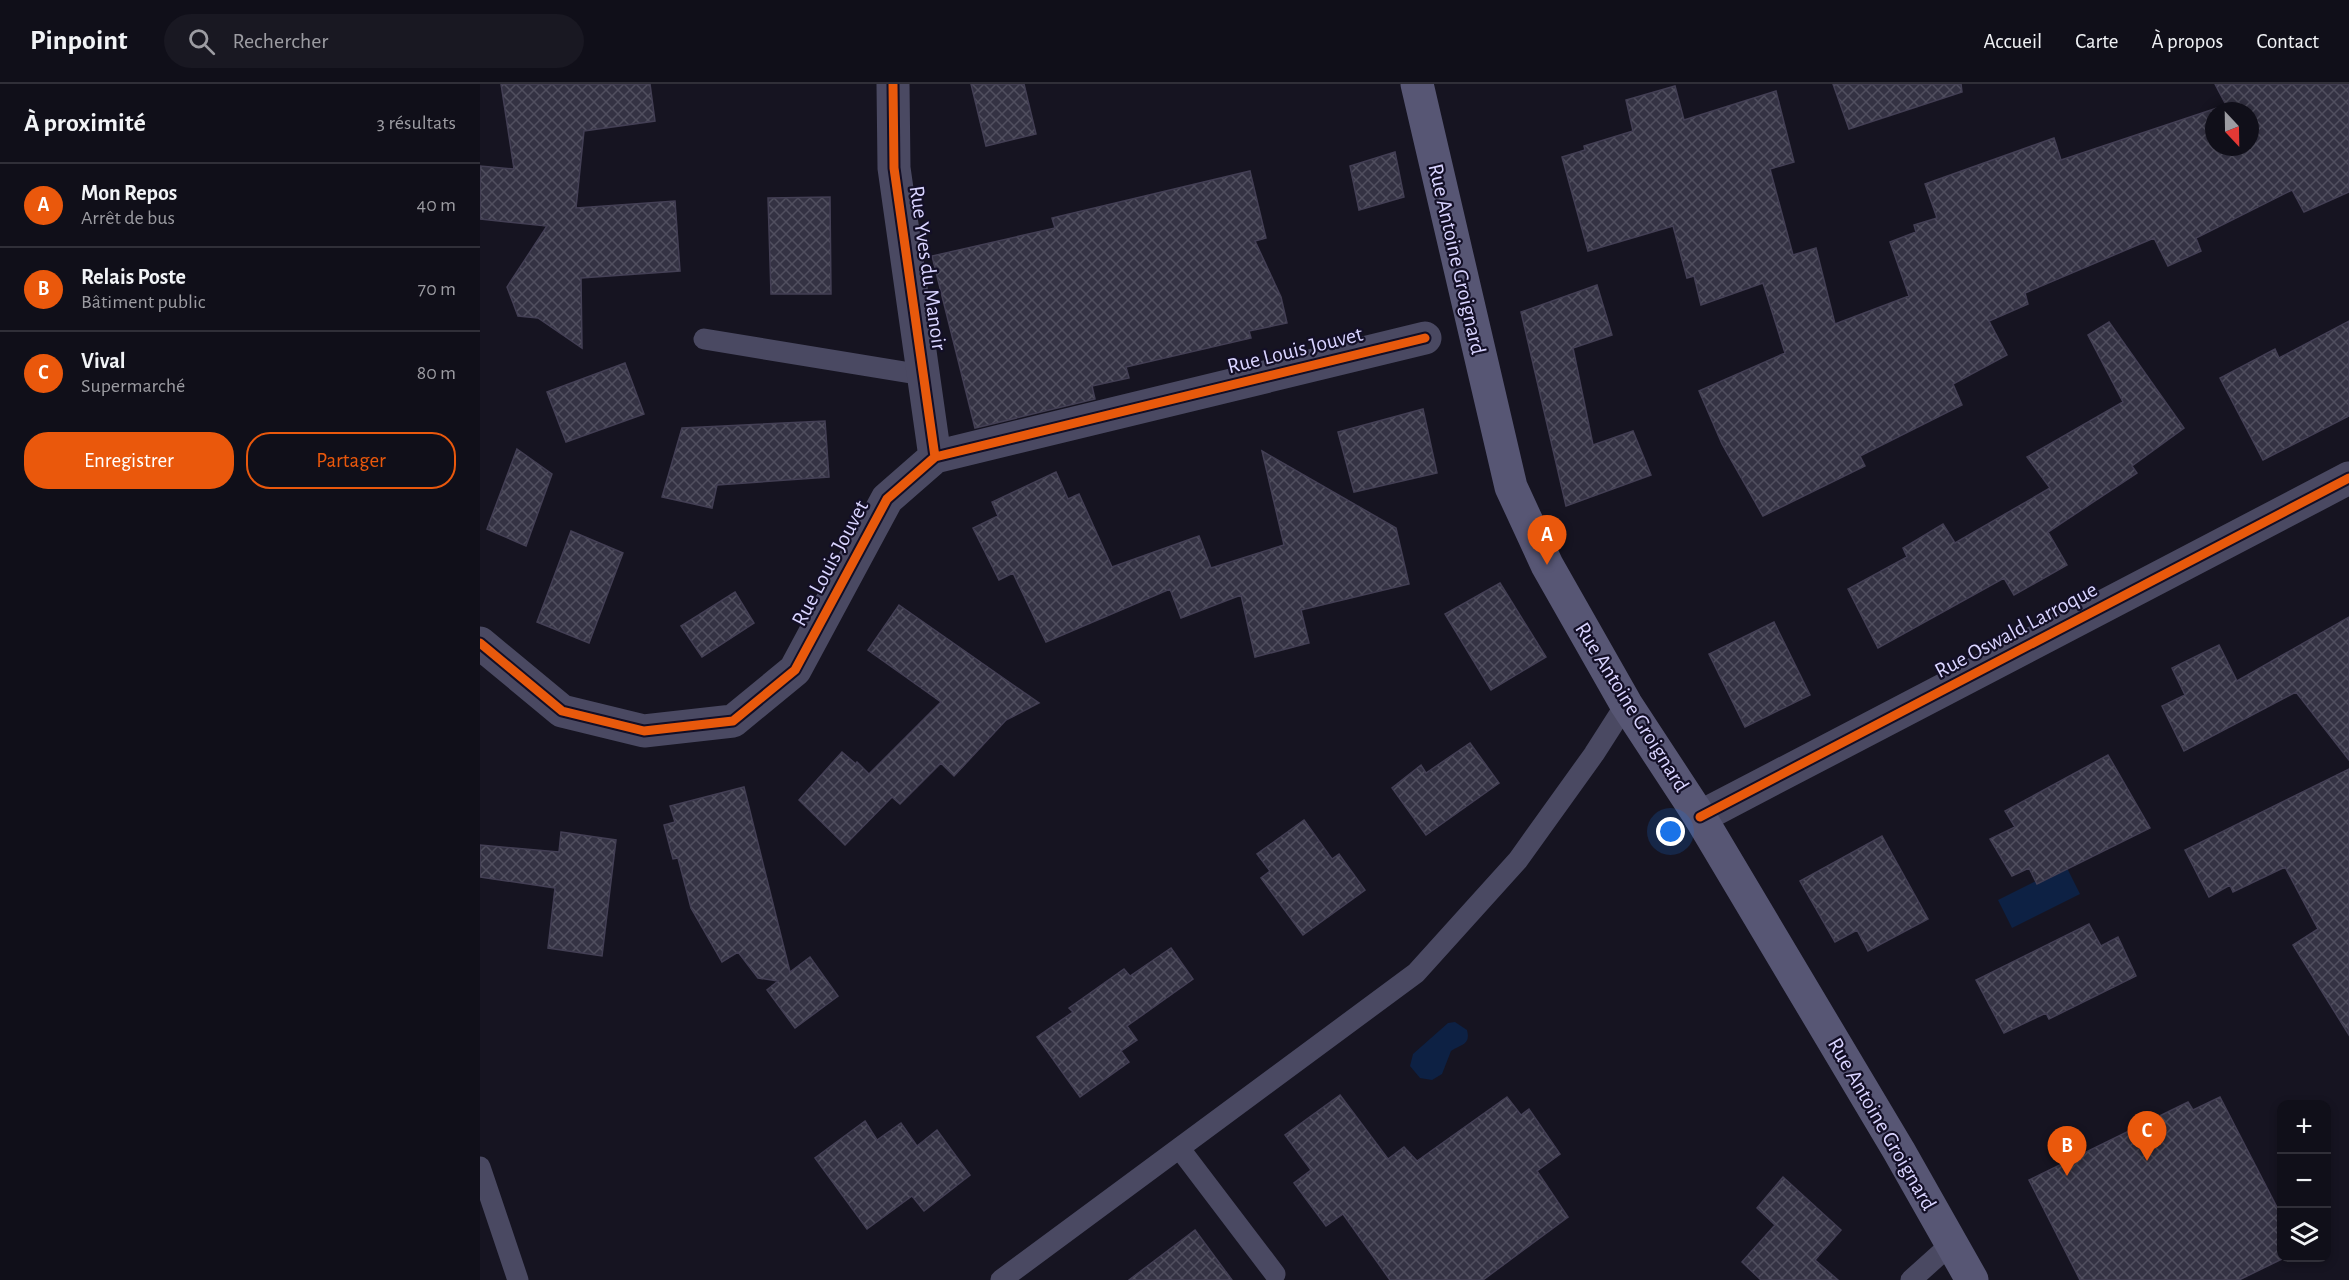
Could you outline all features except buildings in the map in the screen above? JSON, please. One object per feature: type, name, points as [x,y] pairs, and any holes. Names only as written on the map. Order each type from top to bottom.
[{"type":"main road","name":"Rue Antoine Groignard","points":[[1417,84],[1511,487],[1547,565],[1626,704],[1700,817],[1972,1280]]},
{"type":"street","name":"Rue Yves du Manoir","points":[[894,84],[894,168],[935,457]]},
{"type":"street","name":"Rue Louis Jouvet","points":[[480,643],[562,711],[644,731],[733,721],[795,670],[887,499],[935,457],[1425,338]]},
{"type":"street","name":"Rue Oswald Larroque","points":[[1700,817],[2349,478]]},
{"type":"lane","name":"Rue Yves du Manoir","points":[[704,339],[923,375]]},
{"type":"lane","points":[[1001,1280],[1416,973],[1518,860],[1594,754],[1626,704]]},
{"type":"lane","points":[[1180,1149],[1275,1274]]},
{"type":"lane","points":[[480,1167],[518,1280]]},
{"type":"lane","points":[[1914,1276],[1952,1244]]},
{"type":"water","points":[[2066,866],[2080,894],[2012,928],[1998,900]]},
{"type":"water","points":[[1455,1022],[1467,1030],[1468,1039],[1451,1051],[1442,1074],[1432,1080],[1420,1078],[1410,1066],[1413,1054],[1448,1023]]},
{"type":"cycle path","points":[[893,84],[894,168],[935,457]]},
{"type":"cycle path","points":[[480,643],[562,711],[644,731],[733,721],[795,670],[887,499],[935,457],[1425,338]]},
{"type":"cycle path","points":[[1700,817],[2349,478]]},
{"type":"place","name":"Mon Repos","points":[[1547,565]]},
{"type":"place","name":"Vival","points":[[2147,1161]]},
{"type":"place","name":"Relais Poste","points":[[2067,1176]]}]
